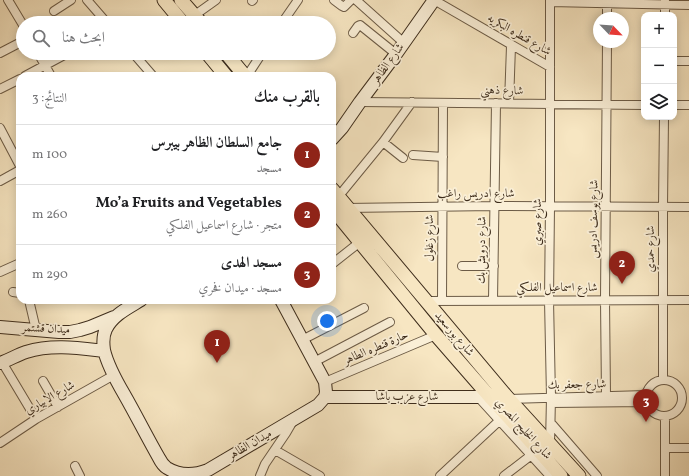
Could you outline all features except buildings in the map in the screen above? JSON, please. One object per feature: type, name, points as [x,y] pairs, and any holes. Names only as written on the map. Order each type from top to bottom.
[{"type":"main road","points":[[164,0],[177,16]]},
{"type":"main road","points":[[181,0],[195,16]]},
{"type":"main road","name":"شارع الظاهر","points":[[336,135],[434,0]]},
{"type":"main road","points":[[213,60],[223,72]]},
{"type":"main road","points":[[232,60],[243,72]]},
{"type":"main road","name":"شارع الظاهر","points":[[336,133],[342,128]]},
{"type":"main road","name":"شارع بورسعيد","points":[[336,203],[360,242],[436,335],[484,397],[535,452],[561,476]]},
{"type":"main road","name":"شارع بورسعيد","points":[[336,203],[426,301],[509,399],[579,476]]},
{"type":"main road","name":"ميدان الظاهر","points":[[135,304],[114,317],[106,329],[103,344],[104,351],[114,375],[159,458],[167,468],[181,474],[190,475],[203,473],[318,405],[324,397]]},
{"type":"main road","points":[[283,304],[325,382],[326,392],[324,397]]},
{"type":"main road","name":"ميدان قشتمر","points":[[0,326],[70,332],[90,327],[114,317]]},
{"type":"main road","name":"ميدان قشتمر","points":[[1,363],[18,355],[37,349],[68,347],[104,351]]},
{"type":"main road","name":"شارع عزب باشا","points":[[324,397],[484,397]]},
{"type":"street","points":[[8,0],[18,16]]},
{"type":"street","points":[[54,11],[71,0]]},
{"type":"street","points":[[87,0],[101,16]]},
{"type":"street","points":[[201,16],[216,0]]},
{"type":"street","points":[[287,16],[298,0]]},
{"type":"street","points":[[334,0],[344,7],[351,0]]},
{"type":"street","points":[[356,0],[404,43]]},
{"type":"street","name":"شارع قنطره البكريه","points":[[434,0],[511,46],[550,67]]},
{"type":"street","points":[[550,1],[607,3],[665,2],[689,5]]},
{"type":"street","name":"شارع صبري","points":[[550,1],[550,444]]},
{"type":"street","points":[[607,3],[607,12]]},
{"type":"street","points":[[353,33],[360,25],[396,54]]},
{"type":"street","points":[[0,53],[16,45]]},
{"type":"street","points":[[509,103],[511,46]]},
{"type":"street","name":"شارع يوسف ادريس","points":[[606,396],[605,300],[607,48]]},
{"type":"street","points":[[42,60],[49,72]]},
{"type":"street","points":[[32,72],[55,60]]},
{"type":"street","points":[[139,60],[150,72]]},
{"type":"street","points":[[249,72],[257,60]]},
{"type":"street","points":[[677,60],[689,61]]},
{"type":"street","points":[[0,89],[16,81]]},
{"type":"street","name":"شارع ذهني","points":[[360,102],[641,105]]},
{"type":"street","points":[[336,203],[412,102]]},
{"type":"street","name":"شارع زغلول","points":[[442,301],[443,102]]},
{"type":"street","name":"شارع درويش بك","points":[[493,300],[496,103]]},
{"type":"street","points":[[677,105],[689,105]]},
{"type":"street","name":"شارع حمدي","points":[[663,380],[664,120]]},
{"type":"street","points":[[0,128],[16,158]]},
{"type":"street","points":[[383,142],[403,158]]},
{"type":"street","points":[[413,155],[443,157]]},
{"type":"street","points":[[0,181],[16,172]]},
{"type":"street","name":"شارع ادريس راغب","points":[[336,203],[443,207],[689,207]]},
{"type":"street","points":[[336,261],[360,242]]},
{"type":"street","points":[[0,272],[16,266]]},
{"type":"street","points":[[462,266],[494,266]]},
{"type":"street","name":"شارع اسماعيل الفلكي","points":[[426,301],[689,300]]},
{"type":"street","points":[[30,304],[36,330]]},
{"type":"street","points":[[302,340],[364,308]]},
{"type":"street","points":[[314,362],[390,322]]},
{"type":"street","name":"حارة قنطره الطاهر","points":[[325,382],[436,335]]},
{"type":"street","points":[[1,363],[36,419]]},
{"type":"street","name":"شارع الابياري","points":[[0,443],[36,419],[114,375]]},
{"type":"street","points":[[663,380],[668,380],[678,385],[686,395],[679,410],[670,416],[665,417],[653,413],[649,408],[646,399],[650,387],[658,381],[663,380]]},
{"type":"street","points":[[43,381],[58,407]]},
{"type":"street","name":"شارع جعفر بك","points":[[551,400],[606,396],[646,399]]},
{"type":"street","name":"شارع الخليج المصري","points":[[484,397],[500,420],[535,452],[550,476]]},
{"type":"street","name":"شارع جعفر بك","points":[[509,399],[646,399]]},
{"type":"street","points":[[665,417],[665,476]]},
{"type":"street","points":[[263,474],[293,420]]},
{"type":"street","points":[[440,476],[500,420]]},
{"type":"street","name":"شارع الخليج المصري","points":[[551,423],[597,476]]},
{"type":"street","points":[[665,448],[689,448]]},
{"type":"street","points":[[275,450],[320,476]]},
{"type":"street","points":[[504,476],[535,452]]},
{"type":"street","points":[[74,466],[80,476]]},
{"type":"place","name":"Mo’a Fruits and Vegetables","points":[[622,284]]},
{"type":"place","name":"جامع السلطان الظاهر بيبرس","points":[[217,363]]},
{"type":"place","name":"مسجد الهدى","points":[[646,422]]}]
